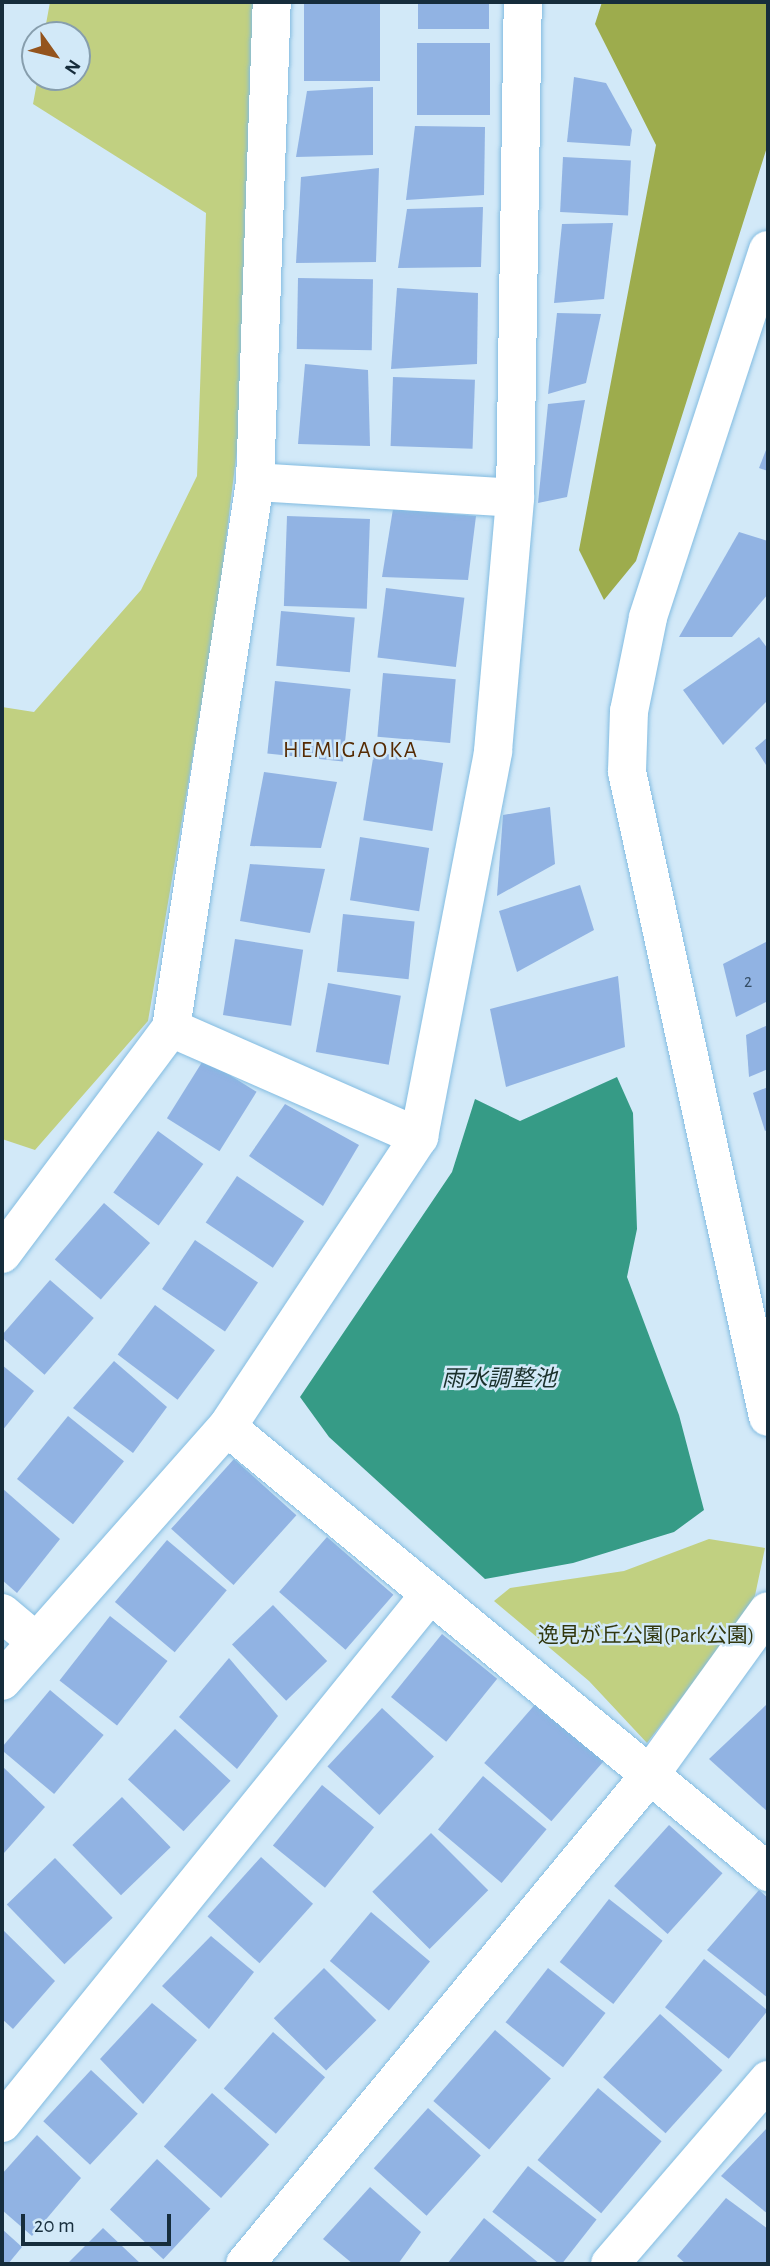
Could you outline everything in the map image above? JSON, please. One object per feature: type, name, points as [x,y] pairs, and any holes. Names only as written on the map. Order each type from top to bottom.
[{"type":"street","points":[[2,1254],[171,1028],[255,482],[272,2]]},
{"type":"street","points":[[2,1681],[34,1640],[227,1427],[419,1137],[493,751],[515,498],[523,2]]},
{"type":"street","points":[[768,250],[648,618],[629,712],[627,772],[768,1417]]},
{"type":"street","points":[[255,482],[515,498]]},
{"type":"street","points":[[171,1028],[419,1137]]},
{"type":"street","points":[[227,1427],[768,1872]]},
{"type":"street","points":[[2,2123],[430,1594]]},
{"type":"street","points":[[245,2264],[649,1776],[768,1611]]},
{"type":"street","points":[[2,1613],[34,1640]]},
{"type":"street","points":[[626,2259],[768,2080]]},
{"type":"green space","points":[[50,2],[257,2],[242,409],[217,613],[148,1021],[35,1150],[2,1139],[2,707],[34,712],[141,590],[197,476],[206,213],[33,104],[35,91],[91,91],[91,21],[47,21]]},
{"type":"green space","name":"逸見が丘公園(Park公園)","points":[[709,1539],[765,1548],[753,1605],[647,1743],[589,1681],[494,1601],[510,1588],[624,1571]]},
{"type":"shaded area","points":[[602,2],[768,2],[768,144],[636,561],[604,600],[579,550],[656,145],[595,24]]},
{"type":"water","name":"雨水調整池","points":[[617,1077],[633,1113],[637,1229],[627,1277],[679,1415],[704,1510],[674,1532],[573,1563],[485,1579],[329,1437],[300,1397],[452,1172],[475,1099],[520,1121]]},
{"type":"building","points":[[304,2],[380,2],[380,81],[304,81]]},
{"type":"building","points":[[418,2],[489,2],[489,29],[418,29]]},
{"type":"building","points":[[417,43],[490,43],[490,115],[417,115]]},
{"type":"building","points":[[574,77],[606,83],[632,130],[630,146],[567,142]]},
{"type":"building","points":[[373,87],[373,155],[296,157],[307,91]]},
{"type":"building","points":[[415,126],[485,127],[484,195],[406,200]]},
{"type":"building","points":[[563,157],[631,161],[628,215],[560,212]]},
{"type":"building","points":[[379,168],[376,262],[296,263],[301,177]]},
{"type":"building","points":[[483,207],[481,267],[398,268],[407,209]]},
{"type":"building","points":[[613,223],[604,299],[554,303],[562,224]]},
{"type":"building","points":[[298,278],[373,279],[372,350],[297,349]]},
{"type":"building","points":[[397,288],[478,293],[477,364],[391,369]]},
{"type":"building","points":[[557,313],[601,314],[586,383],[548,394]]},
{"type":"building","points":[[305,364],[368,370],[370,446],[298,444]]},
{"type":"building","points":[[393,377],[475,380],[473,449],[391,446]]},
{"type":"building","points":[[585,400],[567,497],[538,503],[548,404]]},
{"type":"building","points":[[768,445],[768,471],[759,468]]},
{"type":"building","points":[[393,509],[476,516],[468,580],[382,577]]},
{"type":"building","points":[[287,516],[370,519],[367,609],[284,606]]},
{"type":"building","points":[[739,532],[768,541],[768,594],[732,637],[679,637]]},
{"type":"building","points":[[386,588],[464,598],[456,667],[377,657]]},
{"type":"building","points":[[281,611],[355,617],[350,672],[276,666]]},
{"type":"building","points":[[759,637],[768,649],[768,700],[723,745],[683,690]]},
{"type":"building","points":[[383,673],[456,679],[450,743],[377,737]]},
{"type":"building","points":[[275,681],[351,689],[343,762],[267,754]]},
{"type":"building","points":[[768,737],[768,768],[755,748]]},
{"type":"building","points":[[374,752],[443,763],[432,831],[363,820]]},
{"type":"building","points":[[264,772],[337,782],[321,848],[250,846]]},
{"type":"building","points":[[550,807],[555,864],[497,896],[503,815]]},
{"type":"building","points":[[360,837],[429,848],[419,911],[350,900]]},
{"type":"building","points":[[250,864],[325,869],[310,933],[240,921]]},
{"type":"building","points":[[580,885],[594,930],[517,972],[499,911]]},
{"type":"building","points":[[343,914],[415,922],[409,979],[337,972]]},
{"type":"building","points":[[235,939],[303,950],[291,1026],[223,1015]]},
{"type":"building","points":[[768,941],[768,1001],[736,1017],[723,964]]},
{"type":"building","points":[[618,976],[625,1047],[506,1087],[490,1009]]},
{"type":"building","points":[[328,983],[401,996],[389,1065],[316,1052]]},
{"type":"building","points":[[768,1025],[768,1069],[749,1077],[746,1035]]},
{"type":"building","points":[[204,1059],[257,1092],[219,1151],[167,1118]]},
{"type":"building","points":[[768,1087],[768,1129],[765,1131],[753,1093]]},
{"type":"building","points":[[285,1104],[359,1145],[323,1206],[249,1156]]},
{"type":"building","points":[[158,1131],[203,1164],[159,1225],[113,1192]]},
{"type":"building","points":[[237,1176],[304,1221],[273,1268],[206,1222]]},
{"type":"building","points":[[104,1203],[150,1243],[101,1300],[55,1260]]},
{"type":"building","points":[[195,1240],[258,1282],[225,1331],[162,1289]]},
{"type":"building","points":[[50,1280],[94,1318],[45,1375],[2,1335]]},
{"type":"building","points":[[155,1305],[215,1350],[178,1400],[118,1355]]},
{"type":"building","points":[[114,1361],[167,1407],[133,1453],[73,1408]]},
{"type":"building","points":[[2,1365],[34,1391],[2,1431]]},
{"type":"building","points":[[68,1416],[124,1461],[73,1524],[17,1479]]},
{"type":"building","points":[[234,1459],[296,1515],[234,1585],[171,1529]]},
{"type":"building","points":[[2,1488],[60,1539],[17,1593],[2,1580]]},
{"type":"building","points":[[327,1537],[393,1595],[346,1650],[279,1592]]},
{"type":"building","points":[[167,1540],[227,1590],[175,1652],[115,1602]]},
{"type":"building","points":[[273,1605],[327,1661],[286,1701],[232,1645]]},
{"type":"building","points":[[110,1616],[168,1661],[117,1726],[60,1681]]},
{"type":"building","points":[[442,1634],[497,1679],[446,1742],[391,1697]]},
{"type":"building","points":[[229,1658],[278,1716],[237,1769],[179,1717]]},
{"type":"building","points":[[50,1690],[104,1735],[54,1794],[2,1750]]},
{"type":"building","points":[[538,1701],[605,1759],[551,1821],[484,1763]]},
{"type":"building","points":[[766,1705],[768,1707],[768,1812],[709,1759]]},
{"type":"building","points":[[382,1708],[434,1756],[379,1815],[327,1767]]},
{"type":"building","points":[[175,1729],[231,1781],[184,1831],[128,1779]]},
{"type":"building","points":[[2,1766],[45,1807],[4,1853],[2,1851]]},
{"type":"building","points":[[483,1776],[547,1829],[502,1883],[438,1830]]},
{"type":"building","points":[[322,1785],[374,1827],[325,1888],[273,1846]]},
{"type":"building","points":[[122,1797],[171,1847],[121,1895],[72,1845]]},
{"type":"building","points":[[669,1825],[723,1873],[668,1934],[614,1886]]},
{"type":"building","points":[[431,1833],[488,1890],[430,1949],[372,1892]]},
{"type":"building","points":[[261,1857],[313,1904],[259,1963],[207,1916]]},
{"type":"building","points":[[55,1858],[113,1918],[64,1964],[7,1905]]},
{"type":"building","points":[[759,1890],[768,1898],[768,1998],[707,1950]]},
{"type":"building","points":[[609,1899],[663,1941],[613,2004],[560,1962]]},
{"type":"building","points":[[371,1912],[430,1961],[389,2011],[330,1961]]},
{"type":"building","points":[[2,1929],[55,1981],[13,2029],[2,2019]]},
{"type":"building","points":[[211,1936],[254,1972],[209,2029],[162,1986]]},
{"type":"building","points":[[704,1959],[768,2011],[729,2059],[665,2007]]},
{"type":"building","points":[[324,1968],[376,2020],[326,2071],[274,2018]]},
{"type":"building","points":[[548,1968],[606,2013],[563,2067],[506,2022]]},
{"type":"building","points":[[152,2003],[197,2040],[143,2104],[100,2059]]},
{"type":"building","points":[[660,2014],[722,2070],[666,2133],[603,2077]]},
{"type":"building","points":[[495,2030],[551,2079],[489,2149],[433,2101]]},
{"type":"building","points":[[273,2032],[325,2077],[276,2134],[224,2089]]},
{"type":"building","points":[[91,2070],[138,2114],[90,2165],[43,2121]]},
{"type":"building","points":[[598,2088],[662,2141],[601,2213],[538,2160]]},
{"type":"building","points":[[212,2093],[269,2145],[221,2198],[164,2147]]},
{"type":"building","points":[[428,2108],[481,2156],[427,2216],[374,2168]]},
{"type":"building","points":[[768,2127],[768,2214],[721,2176]]},
{"type":"building","points":[[37,2135],[81,2178],[32,2236],[2,2210],[2,2174]]},
{"type":"building","points":[[157,2159],[210,2209],[163,2259],[110,2209]]},
{"type":"building","points":[[528,2166],[597,2220],[559,2264],[492,2212]]},
{"type":"building","points":[[370,2187],[421,2232],[398,2264],[353,2264],[323,2239]]},
{"type":"building","points":[[726,2198],[768,2229],[768,2264],[686,2264],[677,2256]]},
{"type":"building","points":[[484,2218],[540,2264],[447,2264]]},
{"type":"building","points":[[103,2228],[141,2264],[67,2264]]},
{"type":"building","points":[[2,2229],[22,2247],[8,2264],[2,2264]]},
{"type":"district","name":"HEMIGAOKA","points":[[351,751]]}]
